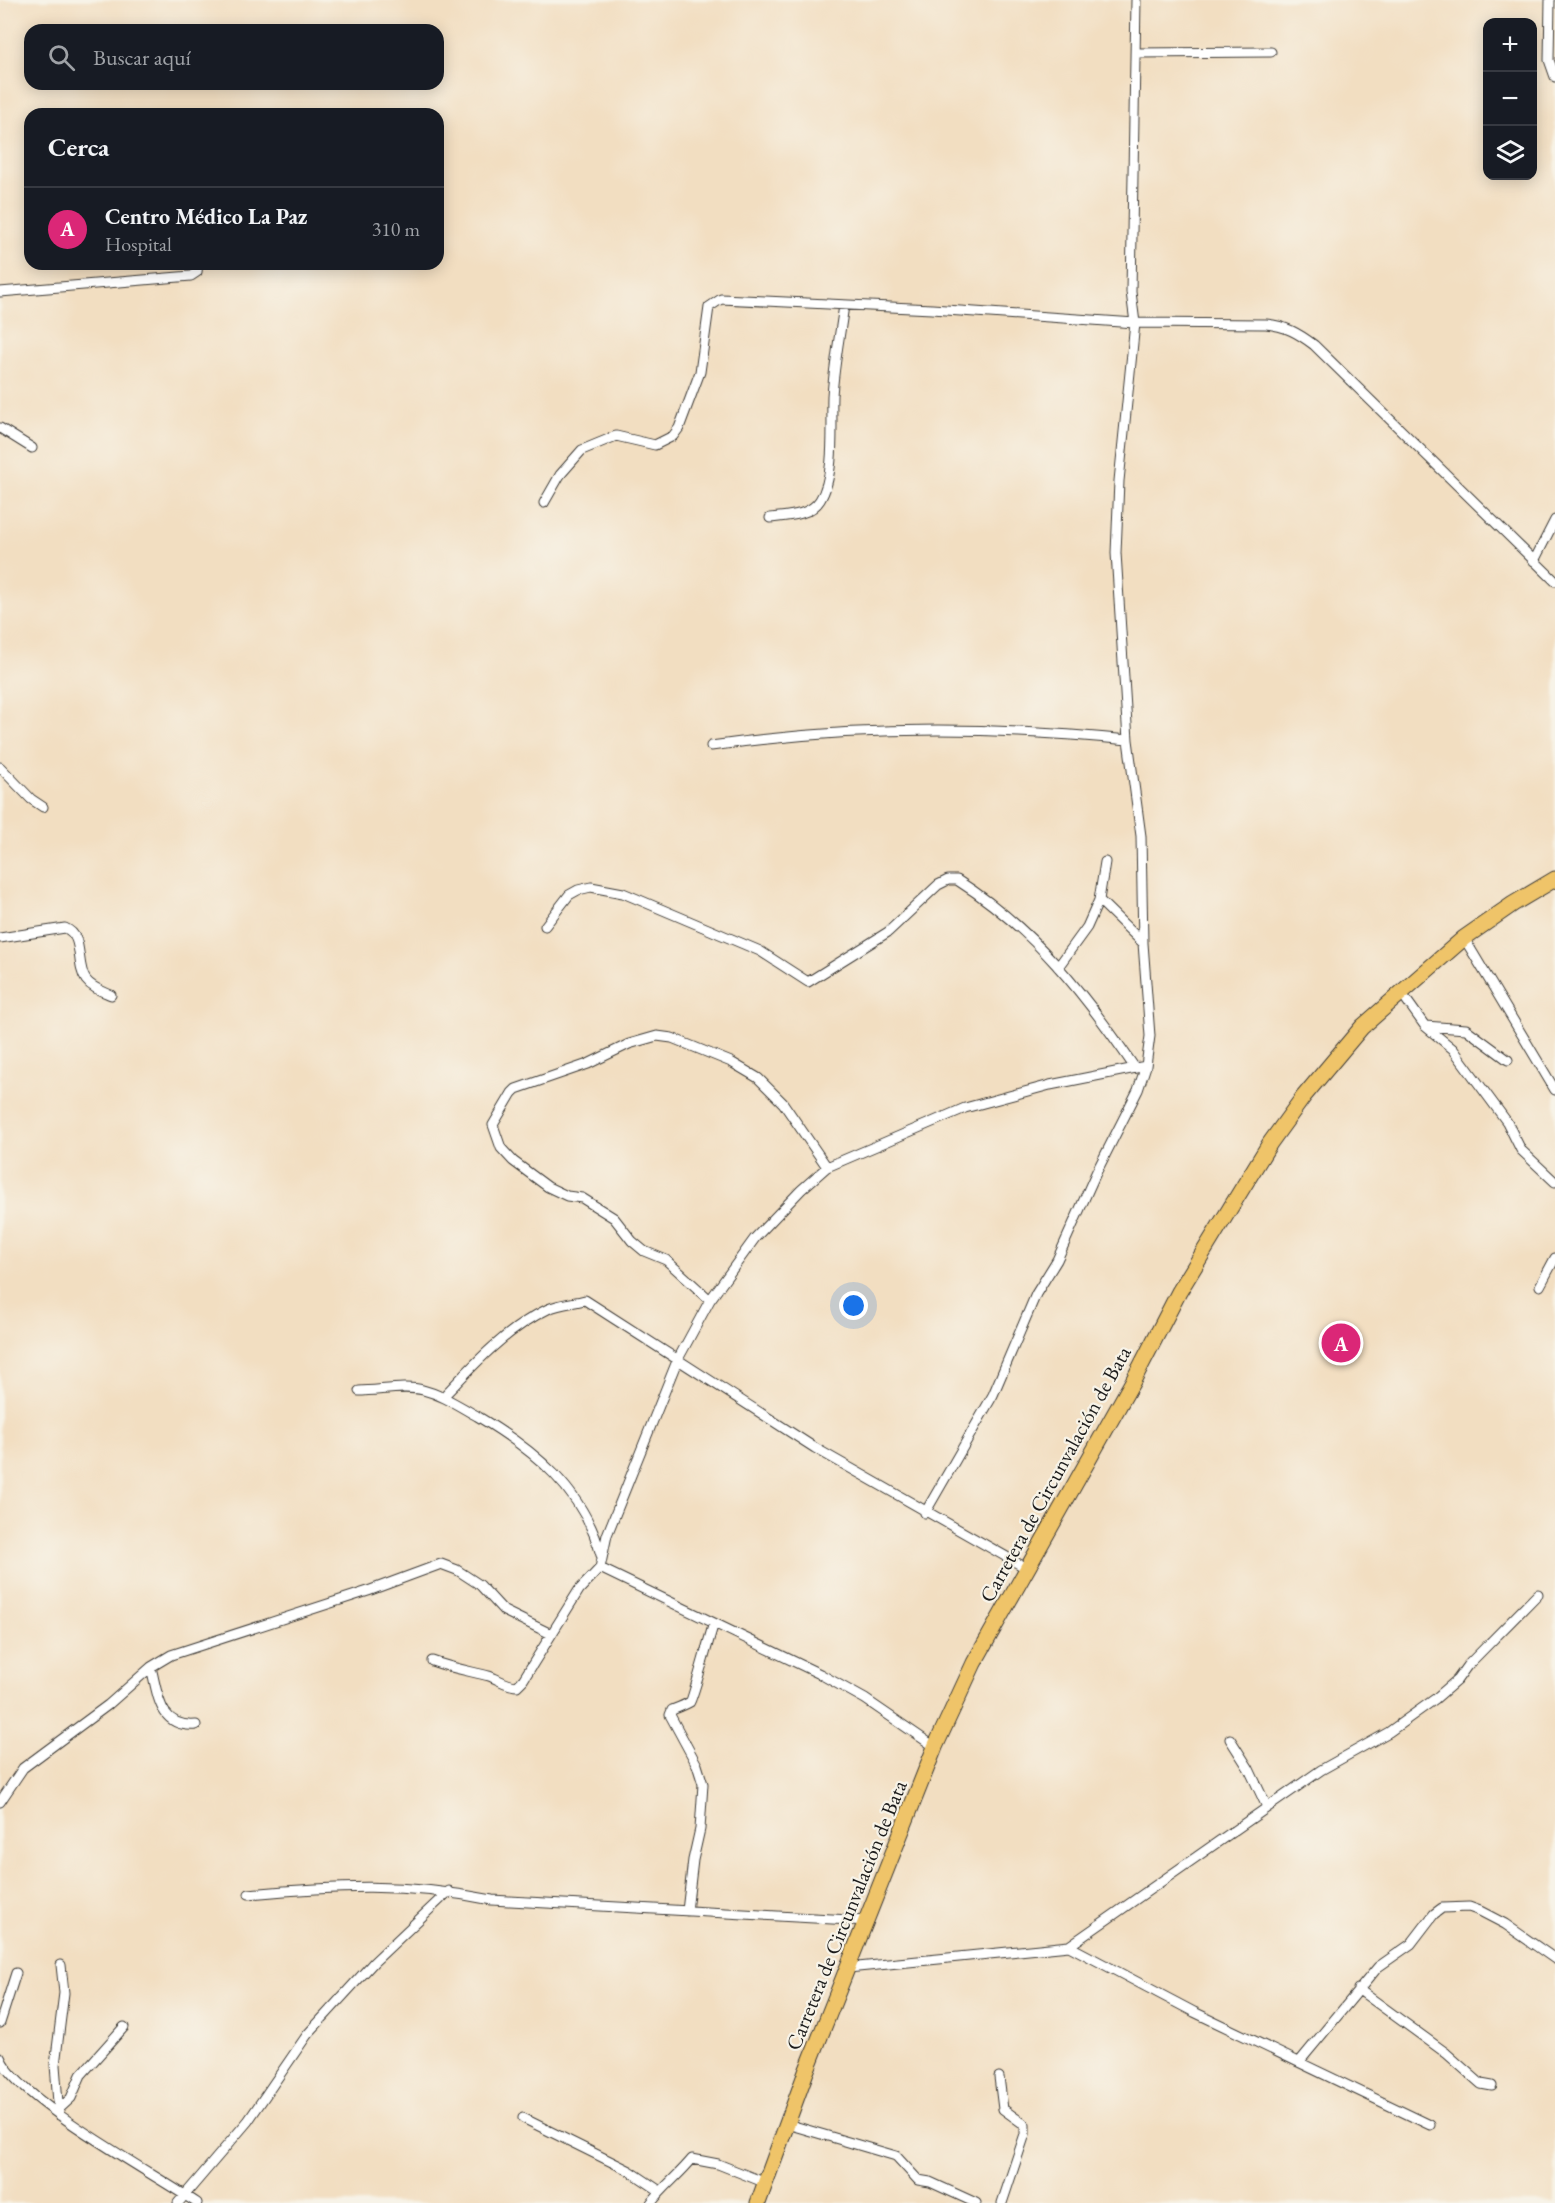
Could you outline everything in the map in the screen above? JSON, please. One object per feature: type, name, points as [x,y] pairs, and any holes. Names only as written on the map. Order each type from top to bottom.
[{"type":"main road","name":"Carretera de Circunvalación de Bata","points":[[758,2203],[935,1747],[974,1663],[1133,1381],[1179,1292],[1270,1143],[1304,1096],[1362,1027],[1400,991],[1464,938],[1513,904],[1555,879]]},
{"type":"street","points":[[925,1513],[993,1395],[1036,1294],[1057,1260],[1096,1173],[1138,1090],[1146,1066],[1150,1036],[1143,943],[1141,836],[1128,740],[1116,533],[1135,324],[1131,292],[1136,0]]},
{"type":"street","points":[[1550,0],[1550,60],[1555,77]]},
{"type":"street","points":[[1136,53],[1271,52]]},
{"type":"street","points":[[0,292],[191,276],[197,270]]},
{"type":"street","points":[[544,503],[573,458],[591,446],[616,436],[655,445],[673,436],[680,428],[700,372],[705,349],[706,315],[713,303],[733,298],[1135,324],[1266,324],[1284,326],[1299,333],[1314,345],[1555,581]]},
{"type":"street","points":[[770,518],[797,515],[811,509],[820,500],[830,464],[832,397],[844,305]]},
{"type":"street","points":[[0,428],[32,448]]},
{"type":"street","points":[[1534,561],[1555,520]]},
{"type":"street","points":[[711,746],[774,737],[892,732],[1072,734],[1128,740]]},
{"type":"street","points":[[0,767],[31,799],[44,807]]},
{"type":"street","points":[[1058,967],[1087,927],[1099,900],[1105,862]]},
{"type":"street","points":[[545,926],[569,895],[578,890],[591,887],[623,893],[760,951],[808,982],[888,932],[938,885],[948,880],[957,880],[990,901],[1015,921],[1058,967],[1105,1023],[1135,1068]]},
{"type":"street","points":[[1099,900],[1143,943]]},
{"type":"street","points":[[0,938],[65,928],[72,931],[76,937],[84,978],[92,986],[111,995]]},
{"type":"street","points":[[1464,938],[1555,1090]]},
{"type":"street","points":[[1400,991],[1425,1026],[1453,1049],[1507,1122],[1521,1150],[1551,1179],[1555,1166]]},
{"type":"street","points":[[1425,1026],[1466,1029],[1508,1060]]},
{"type":"street","points":[[710,1300],[666,1260],[644,1251],[632,1241],[614,1218],[582,1198],[567,1196],[548,1187],[513,1161],[501,1148],[493,1125],[512,1093],[516,1089],[588,1064],[629,1044],[657,1036],[672,1038],[731,1062],[758,1078],[783,1103],[827,1167]]},
{"type":"street","points":[[432,1660],[456,1671],[491,1677],[517,1686],[523,1680],[579,1590],[601,1563],[610,1526],[677,1361],[710,1300],[755,1238],[801,1190],[827,1167],[965,1108],[1050,1085],[1146,1066]]},
{"type":"street","points":[[1540,1286],[1555,1258]]},
{"type":"street","points":[[443,1397],[485,1352],[523,1324],[549,1308],[585,1300],[677,1361],[925,1513],[1026,1568]]},
{"type":"street","points":[[359,1391],[421,1389],[443,1397],[507,1434],[556,1473],[578,1499],[589,1519],[601,1563],[714,1623],[820,1674],[865,1699],[935,1747]]},
{"type":"street","points":[[0,1802],[22,1768],[108,1705],[151,1667],[171,1654],[368,1591],[441,1564],[457,1570],[480,1585],[504,1611],[551,1634]]},
{"type":"street","points":[[848,1968],[1069,1946],[1321,1770],[1389,1732],[1435,1699],[1457,1680],[1467,1666],[1538,1594]]},
{"type":"street","points":[[687,1911],[693,1860],[700,1829],[703,1784],[697,1765],[670,1715],[672,1710],[690,1701],[694,1695],[702,1653],[714,1623]]},
{"type":"street","points":[[151,1667],[160,1703],[166,1715],[183,1726],[196,1725]]},
{"type":"street","points":[[1230,1739],[1267,1807]]},
{"type":"street","points":[[249,1894],[346,1885],[449,1891],[492,1900],[868,1921]]},
{"type":"street","points":[[178,2203],[248,2121],[307,2035],[374,1962],[449,1891]]},
{"type":"street","points":[[1300,2061],[1358,1989],[1384,1962],[1411,1944],[1434,1914],[1452,1906],[1469,1907],[1505,1924],[1553,1953]]},
{"type":"street","points":[[1069,1946],[1194,2012],[1430,2125]]},
{"type":"street","points":[[59,2112],[55,2065],[64,1993],[61,1965]]},
{"type":"street","points":[[0,2023],[16,1973]]},
{"type":"street","points":[[1358,1989],[1446,2053],[1481,2084],[1492,2086]]},
{"type":"street","points":[[59,2112],[71,2098],[81,2075],[124,2027]]},
{"type":"street","points":[[0,2057],[12,2078],[59,2112],[197,2203]]},
{"type":"street","points":[[999,2077],[1003,2109],[1025,2125],[1002,2203]]},
{"type":"street","points":[[523,2118],[630,2171],[660,2191]]},
{"type":"street","points":[[787,2124],[896,2156],[918,2180],[930,2182],[976,2203]]},
{"type":"street","points":[[651,2203],[660,2191],[676,2179],[692,2159],[718,2164],[766,2182]]},
{"type":"place","name":"Centro Médico La Paz","points":[[1341,1343]]}]
